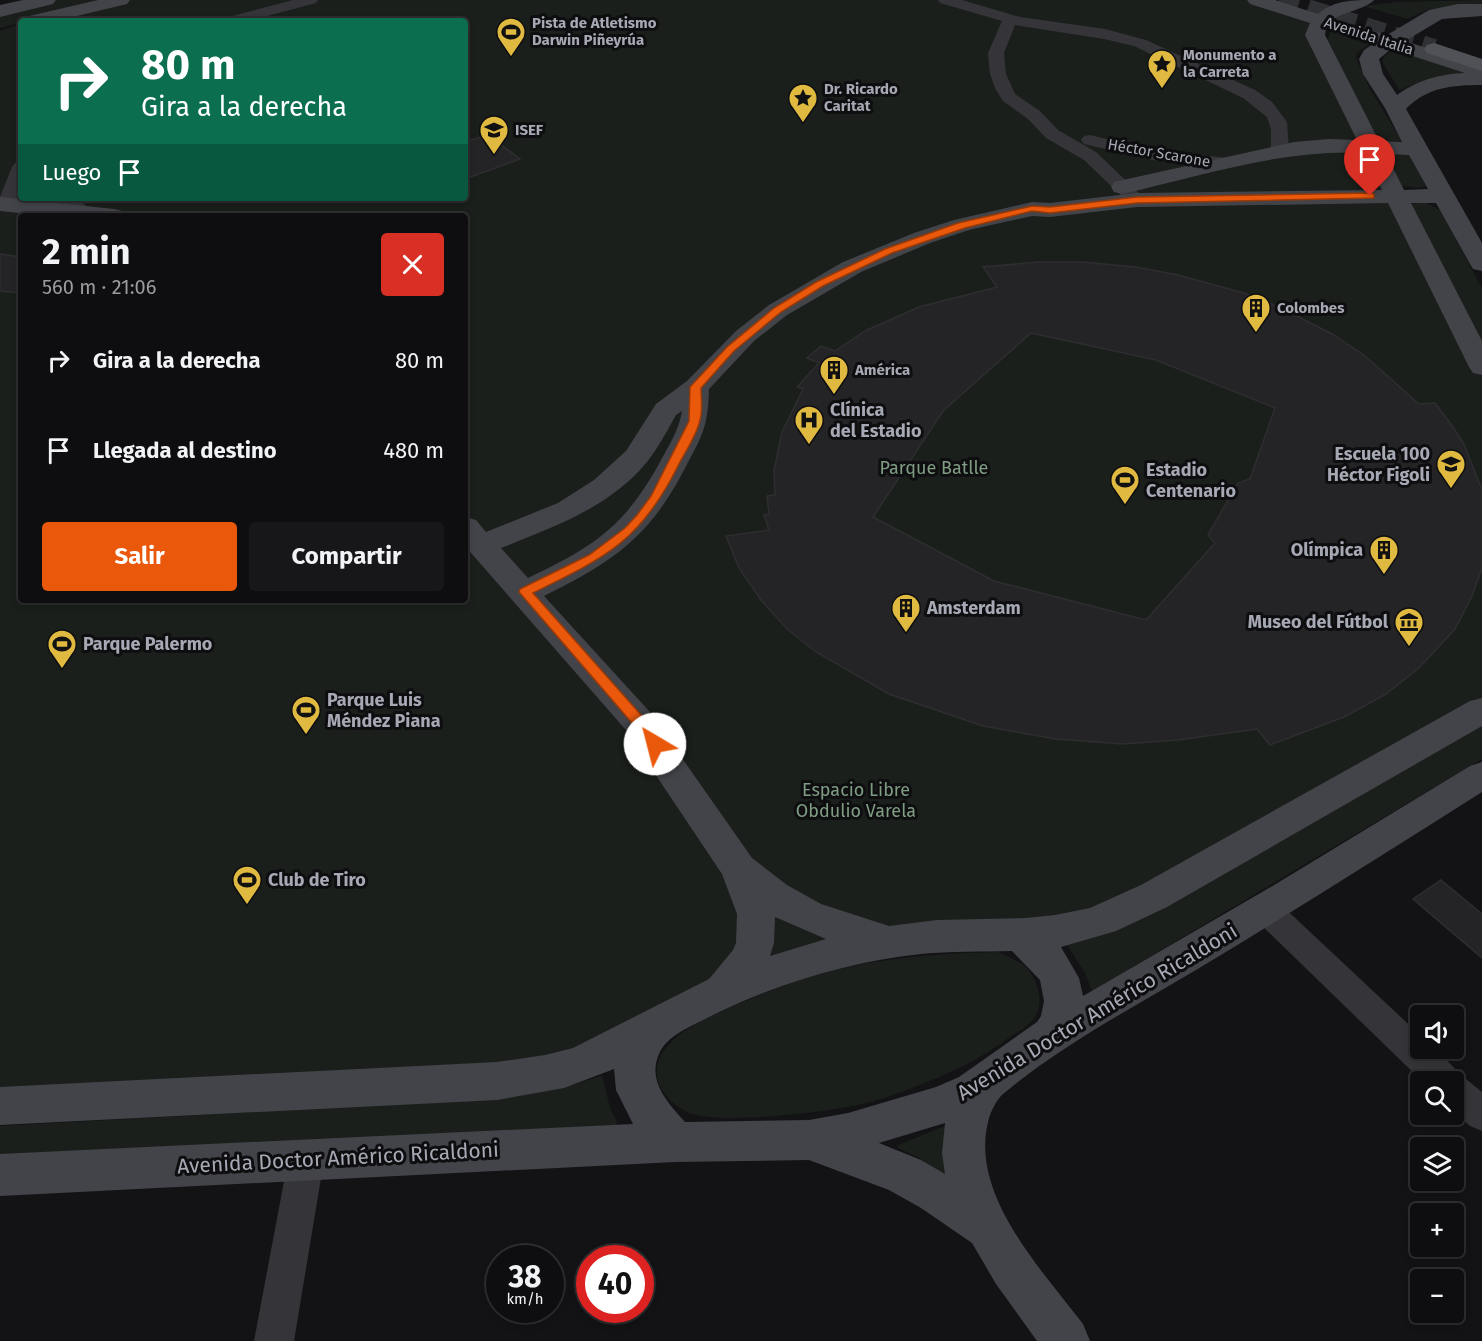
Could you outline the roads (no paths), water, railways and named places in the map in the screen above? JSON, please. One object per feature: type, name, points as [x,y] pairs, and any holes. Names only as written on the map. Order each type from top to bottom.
[{"type":"main road","name":"Avenida Italia","points":[[1482,56],[1439,47],[1482,64]]},
{"type":"street","points":[[10,21],[47,0]]},
{"type":"street","points":[[234,15],[311,0]]},
{"type":"street","points":[[945,0],[1038,26],[1105,34],[1140,43],[1249,94],[1275,114],[1281,126],[1280,150]]},
{"type":"street","name":"Avenida Italia","points":[[1256,0],[1482,72]]},
{"type":"street","name":"Avenida Italia","points":[[1326,0],[1369,7]]},
{"type":"street","points":[[44,18],[113,1]]},
{"type":"street","points":[[1341,3],[1321,21],[1315,35],[1482,367]]},
{"type":"street","points":[[1482,10],[1443,12],[1388,42],[1371,54],[1370,59],[1373,74],[1395,108],[1482,264]]},
{"type":"street","name":"Héctor Scarone","points":[[1010,19],[996,53],[998,74],[1009,97],[1034,115],[1052,134],[1090,156],[1139,192]]},
{"type":"street","name":"Avenida Italia","points":[[1394,21],[1482,49]]},
{"type":"street","points":[[1395,108],[1405,96],[1429,84],[1482,79]]},
{"type":"street","name":"Héctor Scarone","points":[[1034,115],[1090,140],[1110,153],[1139,192]]},
{"type":"street","points":[[720,995],[749,959],[755,943],[756,914],[739,869],[637,720],[473,536],[568,510],[604,486],[636,457],[666,410],[696,387],[745,336],[778,310],[828,279],[868,260],[962,225],[1032,209],[1050,210],[1139,192],[1280,150],[1357,122]]},
{"type":"street","name":"Héctor Scarone","points":[[1090,140],[1152,155],[1228,164]]},
{"type":"street","points":[[1280,150],[1316,146],[1416,149]]},
{"type":"street","points":[[18,173],[3,204],[92,213]]},
{"type":"street","points":[[1139,192],[1443,196]]},
{"type":"street","points":[[68,201],[85,212]]},
{"type":"street","points":[[525,592],[594,558],[630,530],[641,518],[657,496],[694,421],[696,387]]},
{"type":"street","points":[[0,1106],[497,1081],[537,1076],[572,1067],[597,1057],[689,1008],[784,968],[890,942],[950,936],[1020,935],[1071,929],[1127,909],[1360,781],[1482,710]]},
{"type":"street","name":"Avenida Doctor Américo Ricaldoni","points":[[0,1175],[675,1142],[809,1140],[848,1132],[942,1105],[985,1084],[1052,1035],[1265,909],[1482,775]]},
{"type":"street","points":[[739,869],[770,894],[797,910],[830,924],[890,942]]},
{"type":"street","points":[[1265,909],[1434,1071]]},
{"type":"street","points":[[1020,935],[1038,947],[1060,979],[1064,999],[1062,1013],[1052,1035]]},
{"type":"street","points":[[655,1027],[639,1050],[635,1083],[644,1108],[675,1142]]},
{"type":"street","points":[[985,1084],[971,1109],[965,1127],[964,1156],[968,1181],[986,1227],[1066,1341]]},
{"type":"street","points":[[1464,1098],[1482,1115]]},
{"type":"street","points":[[809,1140],[859,1156],[907,1176],[953,1203],[986,1227]]},
{"type":"street","points":[[274,1341],[306,1160]]},
{"type":"tunnel","points":[[1279,0],[1434,49]]},
{"type":"place","name":"Pista de Atletismo Darwin Piñeyrúa","points":[[511,58]]},
{"type":"place","name":"Monumento a la Carreta","points":[[1162,90]]},
{"type":"place","name":"Dr. Ricardo Caritat","points":[[803,124]]},
{"type":"place","name":"ISEF","points":[[494,156]]},
{"type":"place","name":"Colombes","points":[[1256,334]]},
{"type":"place","name":"América","points":[[834,396]]},
{"type":"place","name":"Clínica del Estadio","points":[[809,446]]},
{"type":"place","name":"Escuela 100 Héctor Figoli","points":[[1451,490]]},
{"type":"place","name":"Estadio Centenario","points":[[1125,506]]},
{"type":"place","name":"Olímpica","points":[[1384,576]]},
{"type":"place","name":"Amsterdam","points":[[906,634]]},
{"type":"place","name":"Museo del Fútbol","points":[[1409,648]]},
{"type":"place","name":"Parque Palermo","points":[[62,670]]},
{"type":"place","name":"Parque Luis Méndez Piana","points":[[306,736]]},
{"type":"place","name":"Club de Tiro","points":[[247,906]]},
{"type":"park label","name":"Parque Batlle","points":[[934,468]]},
{"type":"park label","name":"Espacio Libre Obdulio Varela","points":[[856,800]]}]
